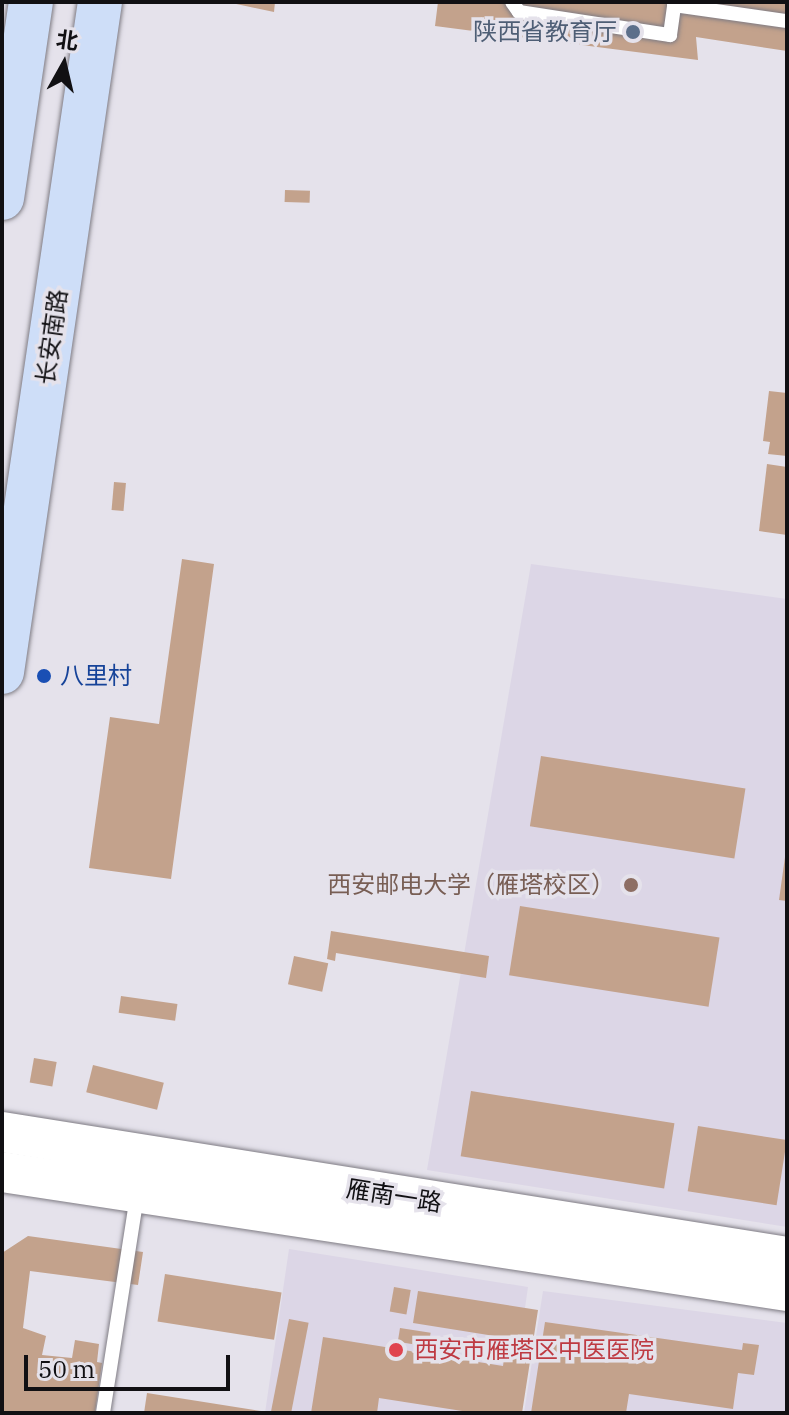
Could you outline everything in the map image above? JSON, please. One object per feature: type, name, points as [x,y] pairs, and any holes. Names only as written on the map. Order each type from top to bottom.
[{"type":"main road","points":[[2,198],[31,2]]},
{"type":"main road","name":"长安南路","points":[[2,672],[100,2]]},
{"type":"main road","name":"雁南一路","points":[[2,1132],[140,1175],[787,1291]]},
{"type":"main road","name":"雁南一路","points":[[2,1172],[140,1175],[787,1257]]},
{"type":"lane","points":[[512,2],[519,12],[670,35],[674,5],[787,21]]},
{"type":"lane","points":[[103,1413],[140,1175]]},
{"type":"shaded area","name":"西安邮电大学（雁塔校区）","points":[[531,564],[787,599],[787,1227],[427,1170]]},
{"type":"shaded area","name":"西安市雁塔区中医医院","points":[[289,1249],[528,1287],[510,1413],[265,1413]]},
{"type":"shaded area","points":[[543,1291],[787,1323],[787,1413],[524,1413]]},
{"type":"building","points":[[227,2],[275,2],[274,12]]},
{"type":"building","name":"陕西省教育厅","points":[[438,2],[787,2],[787,51],[696,37],[698,60],[435,26]]},
{"type":"building","points":[[285,190],[310,191],[310,203],[285,202]]},
{"type":"building","points":[[769,391],[787,393],[787,456],[768,454],[770,442],[763,441]]},
{"type":"building","points":[[767,464],[787,467],[787,535],[759,531]]},
{"type":"building","points":[[114,482],[126,483],[124,511],[112,510]]},
{"type":"building","points":[[182,559],[214,564],[171,879],[89,868],[110,717],[159,724]]},
{"type":"building","points":[[541,756],[745,788],[734,859],[530,826]]},
{"type":"building","points":[[787,857],[787,901],[779,900]]},
{"type":"building","points":[[520,906],[720,938],[709,1007],[509,975]]},
{"type":"building","points":[[331,931],[489,956],[486,978],[336,953],[335,961],[327,959]]},
{"type":"building","points":[[294,956],[328,963],[322,992],[288,984]]},
{"type":"building","points":[[121,996],[177,1004],[175,1021],[119,1013]]},
{"type":"building","points":[[34,1058],[57,1062],[52,1087],[30,1083]]},
{"type":"building","points":[[93,1065],[164,1083],[157,1110],[86,1092]]},
{"type":"building","points":[[471,1091],[674,1123],[664,1188],[461,1156]]},
{"type":"building","points":[[698,1126],[787,1140],[777,1205],[688,1191]]},
{"type":"building","points":[[28,1236],[143,1252],[138,1285],[30,1271],[23,1328],[46,1336],[42,1355],[72,1358],[75,1340],[99,1344],[97,1362],[102,1363],[95,1413],[2,1413],[2,1253]]},
{"type":"building","points":[[165,1274],[282,1292],[274,1340],[157,1321]]},
{"type":"building","points":[[394,1287],[411,1290],[406,1315],[390,1312]]},
{"type":"building","points":[[418,1291],[538,1310],[522,1413],[475,1413],[379,1398],[377,1413],[311,1413],[323,1337],[503,1366],[507,1338],[413,1323]]},
{"type":"building","points":[[289,1319],[309,1323],[291,1413],[271,1412]]},
{"type":"building","points":[[545,1322],[742,1350],[743,1343],[759,1345],[754,1375],[738,1373],[733,1409],[629,1394],[626,1413],[531,1413]]},
{"type":"building","points":[[400,1328],[431,1333],[428,1347],[398,1342]]},
{"type":"building","points":[[147,1393],[261,1411],[261,1413],[144,1413]]},
{"type":"place","name":"陕西省教育厅","points":[[633,32]]},
{"type":"place","name":"八里村","points":[[44,676]]},
{"type":"place","name":"西安邮电大学（雁塔校区）","points":[[631,885]]},
{"type":"place","name":"西安市雁塔区中医医院","points":[[396,1350]]}]
